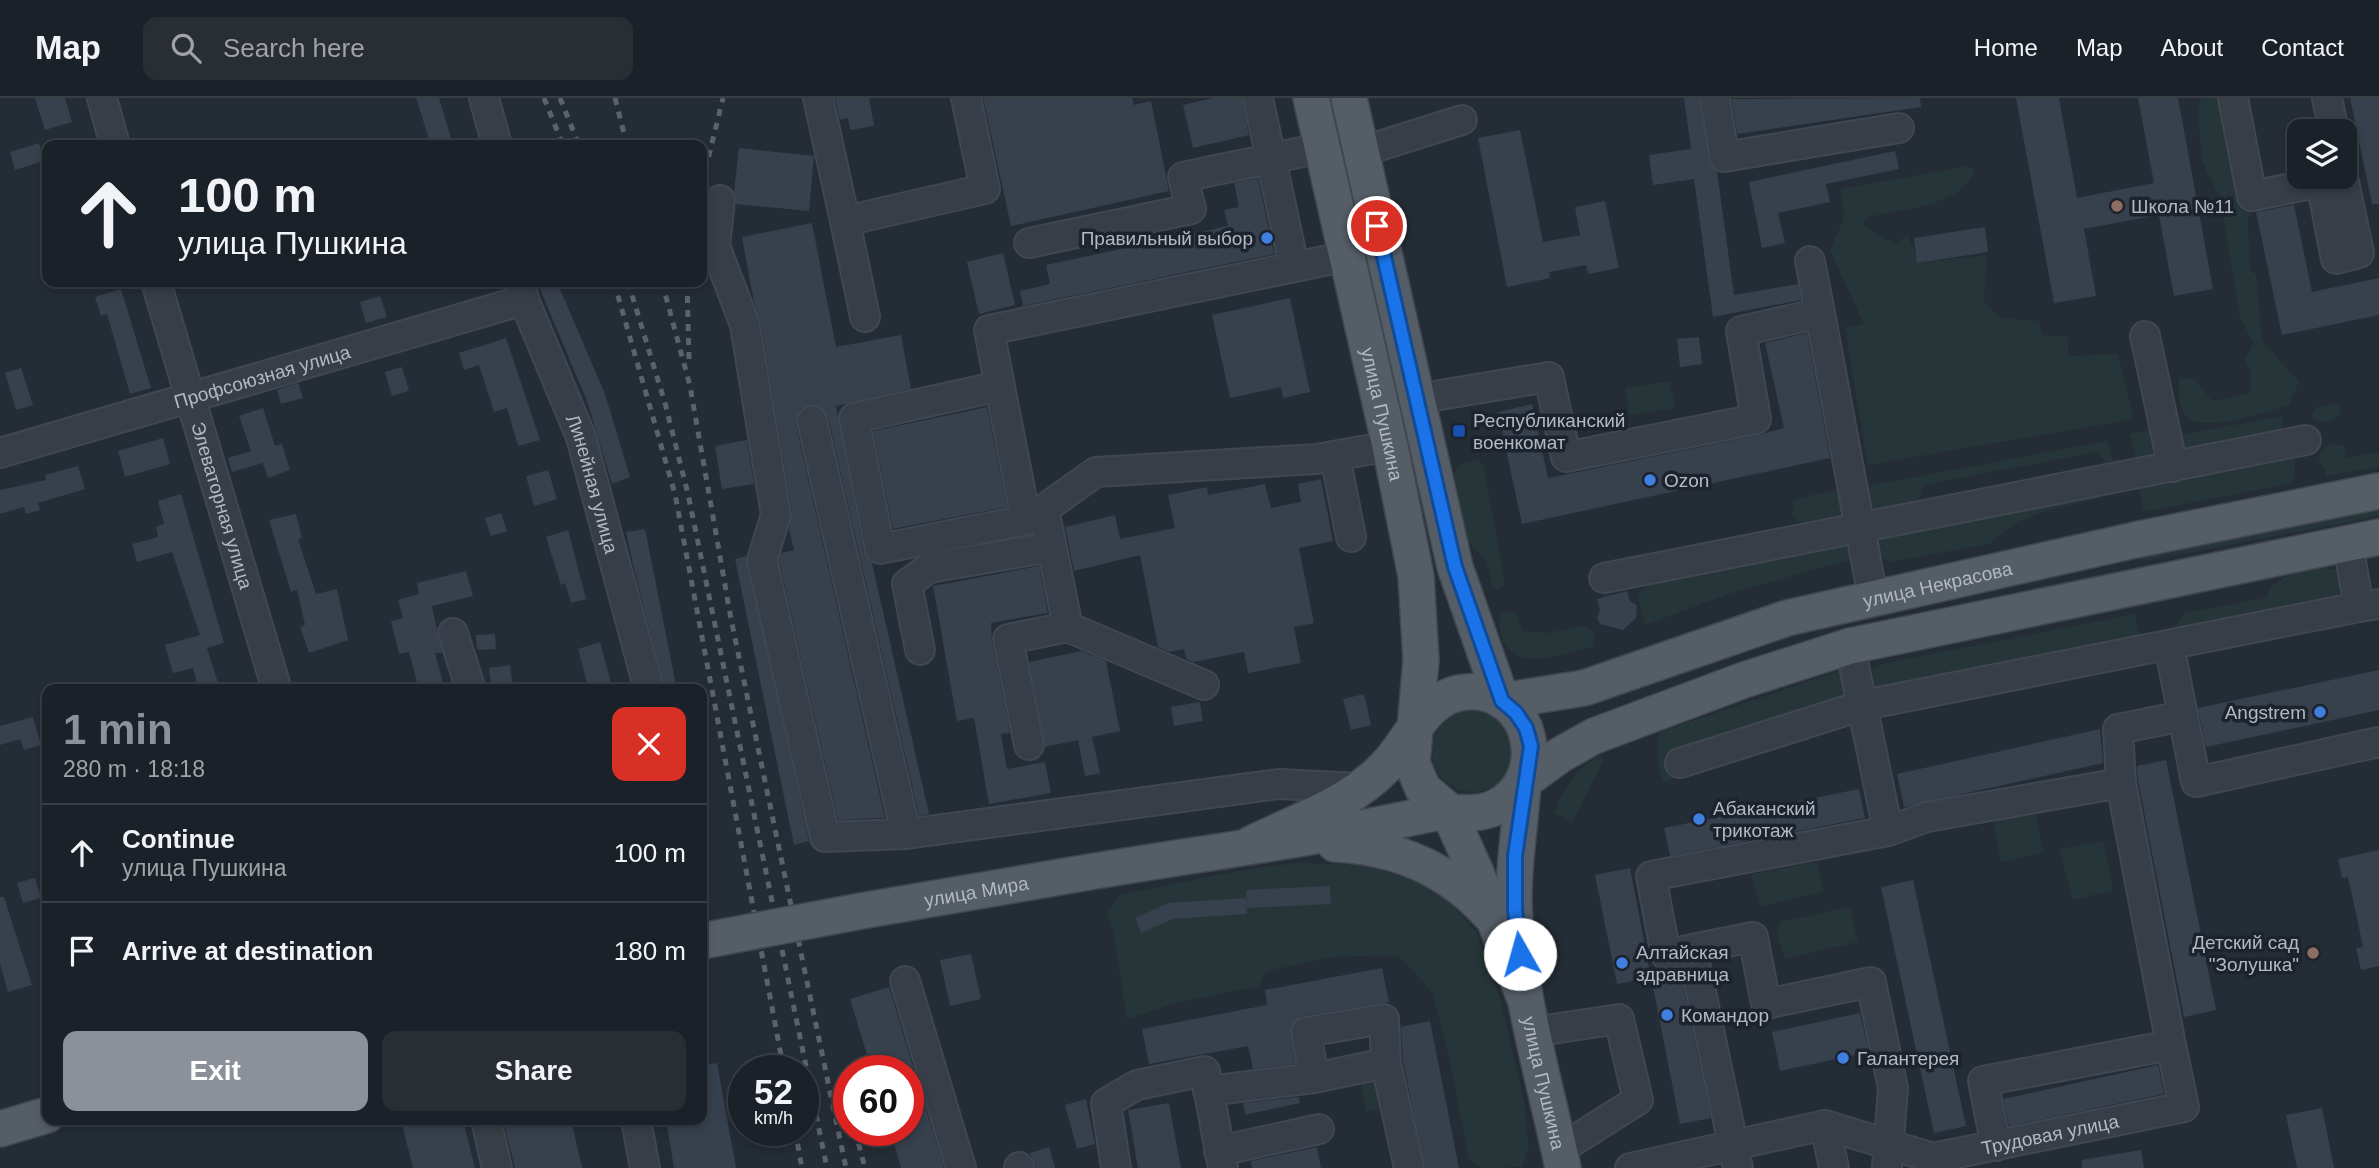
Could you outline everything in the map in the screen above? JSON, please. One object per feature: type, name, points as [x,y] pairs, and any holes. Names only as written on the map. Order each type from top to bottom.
[{"type":"main road","name":"улица Пушкина","points":[[1311,98],[1390,446],[1419,603],[1421,660],[1413,734]]},
{"type":"main road","name":"улица Пушкина","points":[[1349,98],[1455,567],[1502,701]]},
{"type":"main road","name":"улица Некрасова","points":[[1502,701],[1584,688],[1787,618],[1873,597],[2379,491]]},
{"type":"main road","points":[[1251,844],[1350,830],[1448,810],[1490,810],[1514,794],[1524,782],[1560,755],[1594,736],[1744,680],[1850,646],[2363,541]]},
{"type":"main road","points":[[1251,844],[1342,800],[1359,788],[1386,766],[1434,705],[1450,696],[1476,693],[1502,701],[1516,713],[1529,737],[1530,765],[1524,782],[1514,890],[1529,1016]]},
{"type":"main road","points":[[1413,734],[1411,756],[1416,777],[1423,789],[1448,810],[1495,920],[1529,1016]]},
{"type":"main road","points":[[1251,844],[1350,845],[1401,855],[1423,862],[1446,876],[1473,896],[1495,920]]},
{"type":"main road","name":"улица Мира","points":[[707,940],[1251,844]]},
{"type":"main road","name":"улица Пушкина","points":[[1529,1016],[1561,1159]]},
{"type":"main road","points":[[0,1129],[42,1116]]},
{"type":"street","points":[[102,98],[115,140]]},
{"type":"street","points":[[484,98],[496,140]]},
{"type":"street","points":[[818,98],[865,317]]},
{"type":"street","points":[[845,221],[985,189],[966,98]]},
{"type":"street","points":[[1258,98],[1294,266]]},
{"type":"street","points":[[1715,98],[1724,157],[1899,128]]},
{"type":"street","points":[[2233,98],[2252,196],[2287,189]]},
{"type":"street","points":[[2327,98],[2331,119]]},
{"type":"street","points":[[1360,152],[1462,120]]},
{"type":"street","points":[[1029,243],[1191,209],[1183,177],[1321,148]]},
{"type":"street","points":[[2322,189],[2336,259],[2359,253],[2346,189]]},
{"type":"street","points":[[720,200],[715,246],[745,325],[776,515],[762,560],[825,837],[906,834],[1279,784],[1359,788]]},
{"type":"street","points":[[1000,386],[854,418],[880,549],[1026,520],[1000,386],[989,330],[1348,256]]},
{"type":"street","points":[[1810,261],[1873,597]]},
{"type":"street","name":"Элеваторная улица","points":[[157,287],[275,684]]},
{"type":"street","name":"Профсоюзная улица","points":[[0,453],[190,398],[522,291]]},
{"type":"street","name":"Линейная улица","points":[[522,291],[581,437],[647,684]]},
{"type":"street","points":[[1416,399],[1549,377],[1566,457],[1756,419],[1741,331],[1820,313]]},
{"type":"street","points":[[2145,336],[2173,467]]},
{"type":"street","points":[[812,421],[906,834]]},
{"type":"street","points":[[1604,578],[2306,440]]},
{"type":"street","points":[[1069,626],[1044,509],[1096,472],[1335,456],[1390,446]]},
{"type":"street","points":[[1335,456],[1351,537]]},
{"type":"street","points":[[1680,763],[1864,705],[2369,606],[2363,541]]},
{"type":"street","points":[[920,650],[907,584],[929,568],[1051,547]]},
{"type":"street","points":[[1029,745],[1008,639],[1069,626],[1204,685]]},
{"type":"street","points":[[453,633],[469,684]]},
{"type":"street","points":[[2169,645],[2196,782],[2379,742]]},
{"type":"street","points":[[1850,646],[1888,831]]},
{"type":"street","points":[[1996,1146],[1983,1081],[2171,1045],[2121,783],[2118,729],[2183,716]]},
{"type":"street","points":[[1887,1156],[1893,1088],[1871,982],[1766,1004],[1753,937],[1666,955],[1651,876],[1888,831],[1927,817],[2121,783]]},
{"type":"street","points":[[1692,950],[1735,1156]]},
{"type":"street","points":[[905,981],[961,1168]]},
{"type":"street","points":[[1529,1016],[1619,1019],[1638,1100],[1561,1159]]},
{"type":"street","points":[[1314,1078],[1306,1032],[1384,1019],[1386,1063],[1409,1168]]},
{"type":"street","name":"Трудовая улица","points":[[1630,1168],[1735,1156],[1825,1125],[1887,1156],[1934,1163],[1996,1146],[2185,1107],[2171,1045]]},
{"type":"street","points":[[1209,1091],[1314,1078],[1386,1063]]},
{"type":"street","points":[[1116,1168],[1106,1103],[1137,1085],[1205,1071],[1221,1159],[1320,1129]]},
{"type":"street","points":[[487,1125],[497,1168]]},
{"type":"street","points":[[637,1125],[645,1168]]},
{"type":"street","points":[[1825,1125],[1834,1168]]},
{"type":"shaded area","points":[[2201,98],[2240,98],[2262,180],[2248,220],[2250,269],[2256,275],[2262,340],[2299,382],[2289,405],[2217,423],[2203,423],[2191,419],[2183,412],[2179,378],[2195,379],[2212,401],[2251,393],[2251,374],[2245,359],[2253,344],[2239,314],[2220,198],[2202,161],[2198,115]]},
{"type":"shaded area","points":[[1968,166],[1975,171],[1956,193],[1929,204],[1868,217],[1862,225],[1895,244],[1908,235],[1919,263],[1987,255],[1984,301],[1999,318],[2039,321],[2042,335],[2068,337],[2068,356],[2118,354],[2134,419],[1868,465],[1845,327],[1864,324],[1830,250],[1844,218],[1841,189]]},
{"type":"shaded area","points":[[1670,381],[1675,408],[1629,415],[1625,388]]},
{"type":"shaded area","points":[[2336,404],[2340,406],[2341,414],[2338,417],[2328,421],[2314,420],[2311,414],[2316,407]]},
{"type":"shaded area","points":[[2283,416],[2282,427],[2275,432],[2186,449],[2179,445],[2179,435]]},
{"type":"shaded area","points":[[2152,429],[2155,454],[2136,461],[2130,434]]},
{"type":"shaded area","points":[[2107,441],[2114,464],[2107,464],[2097,452],[1923,485],[1917,499],[1912,503],[1876,511],[1866,492],[1872,485]]},
{"type":"shaded area","points":[[2329,444],[2344,445],[2347,458],[2379,452],[2379,467],[2327,476],[2318,457]]},
{"type":"shaded area","points":[[2284,453],[2295,460],[2295,478],[2287,484],[2144,512],[2138,482]]},
{"type":"shaded area","points":[[1479,459],[1484,467],[1505,584],[1499,590],[1493,587],[1485,559],[1466,539],[1451,478],[1461,464]]},
{"type":"shaded area","points":[[2109,488],[2099,498],[2045,511],[2015,523],[1989,544],[1889,562],[1879,555],[1877,550],[1878,538]]},
{"type":"shaded area","points":[[1839,489],[1848,521],[1802,525],[1792,516],[1793,502]]},
{"type":"shaded area","points":[[2379,510],[2379,516],[2143,561],[2143,556]]},
{"type":"shaded area","points":[[1836,545],[1849,545],[1852,559],[1734,592],[1645,625],[1637,594],[1651,583]]},
{"type":"shaded area","points":[[2317,569],[2335,569],[2340,574],[2339,597],[2171,630],[2185,613],[2266,598],[2274,584],[2287,576]]},
{"type":"shaded area","points":[[1505,611],[1517,613],[1523,631],[1546,633],[1584,626],[1594,631],[1595,646],[1548,658],[1524,657],[1514,653],[1504,642],[1499,614]]},
{"type":"shaded area","points":[[2135,614],[2141,643],[1878,691],[1871,682],[1873,669],[1886,663]]},
{"type":"shaded area","points":[[1839,671],[1848,684],[1843,699],[1678,757],[1676,778],[1663,783],[1658,767],[1657,737],[1663,731]]},
{"type":"shaded area","points":[[1473,710],[1489,713],[1502,722],[1511,735],[1514,751],[1511,767],[1502,780],[1489,789],[1473,792],[1457,789],[1444,780],[1435,767],[1432,751],[1435,735],[1444,722],[1457,713]]},
{"type":"shaded area","points":[[1602,755],[1603,762],[1572,823],[1554,813],[1572,779],[1586,765]]},
{"type":"shaded area","points":[[2034,806],[2044,853],[2001,862],[1991,814]]},
{"type":"shaded area","points":[[2104,841],[2113,890],[2073,900],[2059,849]]},
{"type":"shaded area","points":[[1817,862],[1824,892],[1760,906],[1751,874]]},
{"type":"shaded area","points":[[1295,863],[1366,865],[1437,888],[1476,932],[1501,1002],[1524,1101],[1529,1147],[1522,1167],[1481,1168],[1469,1160],[1448,1053],[1432,992],[1398,955],[1333,957],[1266,971],[1259,986],[1176,1003],[1127,1019],[1113,932],[1106,912],[1120,895],[1232,872]]},
{"type":"shaded area","points":[[1843,908],[1850,909],[1858,942],[1785,959],[1776,932],[1781,922]]},
{"type":"shaded area","points":[[1376,1079],[1382,1109],[1366,1112],[1361,1082]]},
{"type":"building","points":[[35,98],[65,98],[72,122],[45,130]]},
{"type":"building","points":[[416,98],[439,98],[452,140],[429,140]]},
{"type":"building","points":[[835,98],[869,98],[874,126],[850,130],[848,118],[840,120]]},
{"type":"building","points":[[983,98],[1132,98],[1134,105],[1151,101],[1169,191],[1011,226]]},
{"type":"building","points":[[1213,98],[1242,98],[1249,135],[1193,148],[1183,105]]},
{"type":"building","points":[[1684,98],[1699,98],[1708,160],[1717,172],[1734,295],[1798,284],[1801,300],[1713,317],[1694,179],[1653,185],[1649,155],[1691,149]]},
{"type":"building","points":[[1920,98],[1921,107],[1737,134],[1732,99]]},
{"type":"building","name":"Школа №11","points":[[2016,98],[2059,98],[2077,198],[2154,183],[2138,98],[2178,98],[2213,289],[2174,296],[2159,215],[2084,229],[2096,296],[2054,303]]},
{"type":"building","points":[[2350,98],[2379,98],[2379,204],[2372,204],[2357,132],[2357,119],[2354,119]]},
{"type":"building","points":[[1520,130],[1543,242],[1580,235],[1575,207],[1605,201],[1619,268],[1588,274],[1586,265],[1549,272],[1550,278],[1507,287],[1478,138]]},
{"type":"building","points":[[39,143],[42,162],[15,170],[10,152]]},
{"type":"building","points":[[739,148],[814,156],[809,211],[736,204],[734,192]]},
{"type":"building","points":[[1895,151],[1899,169],[1826,184],[1830,202],[1778,213],[1785,243],[1762,248],[1749,182]]},
{"type":"building","points":[[1258,178],[1274,254],[1023,306],[1020,291],[1050,284],[1046,265],[1228,226],[1224,210],[1239,207],[1234,183]]},
{"type":"building","points":[[2294,205],[2312,292],[2379,278],[2379,315],[2282,335],[2256,212]]},
{"type":"building","points":[[812,223],[836,347],[901,335],[911,389],[836,406],[864,552],[872,563],[929,814],[919,816],[828,417],[816,405],[800,409],[796,425],[885,818],[838,820],[779,561],[781,553],[794,550],[789,529],[792,512],[761,322],[754,302],[742,237]]},
{"type":"building","points":[[1985,227],[1988,252],[1917,263],[1914,238]]},
{"type":"building","points":[[1003,253],[1015,305],[979,314],[967,262]]},
{"type":"building","points":[[539,287],[559,287],[605,394],[630,477],[612,484],[587,401]]},
{"type":"building","points":[[121,289],[151,388],[130,394],[107,314],[101,316],[95,297]]},
{"type":"building","points":[[380,296],[387,317],[366,323],[360,302]]},
{"type":"building","points":[[1290,298],[1310,392],[1283,398],[1281,387],[1230,398],[1212,315]]},
{"type":"building","points":[[1807,333],[1830,458],[1522,524],[1498,412],[1532,404],[1548,478],[1759,435],[1784,428],[1765,343]]},
{"type":"building","points":[[1699,337],[1702,364],[1680,367],[1677,339]]},
{"type":"building","points":[[506,338],[540,440],[518,446],[507,408],[494,412],[479,365],[464,370],[459,353]]},
{"type":"building","points":[[402,367],[409,391],[392,396],[385,372]]},
{"type":"building","points":[[21,368],[33,405],[16,410],[5,373]]},
{"type":"building","points":[[298,383],[303,398],[281,404],[277,390]]},
{"type":"building","points":[[987,407],[1007,507],[893,529],[873,431]]},
{"type":"building","points":[[263,408],[275,446],[282,444],[290,470],[268,478],[263,463],[232,472],[228,458],[251,451],[239,416]]},
{"type":"building","points":[[163,438],[170,464],[125,477],[118,451]]},
{"type":"building","points":[[747,440],[754,484],[722,489],[715,446]]},
{"type":"building","points":[[78,466],[85,489],[38,503],[40,510],[26,514],[24,507],[0,514],[0,490],[46,480],[45,475]]},
{"type":"building","points":[[548,470],[557,499],[534,506],[526,476]]},
{"type":"building","points":[[1321,479],[1333,541],[1299,548],[1314,623],[1294,627],[1301,663],[1248,673],[1244,652],[1193,662],[1186,659],[1184,649],[1169,652],[1158,647],[1140,555],[1074,571],[1065,527],[1115,515],[1120,539],[1175,528],[1168,495],[1207,487],[1208,495],[1265,484],[1271,508],[1301,502],[1298,484]]},
{"type":"building","points":[[181,494],[224,643],[207,648],[218,684],[197,684],[193,668],[173,673],[165,645],[200,635],[172,552],[137,562],[132,544],[158,537],[156,527],[164,524],[158,501]]},
{"type":"building","points":[[501,513],[507,531],[491,536],[485,518]]},
{"type":"building","points":[[296,514],[302,538],[298,539],[316,594],[337,589],[348,640],[309,653],[300,627],[305,625],[297,590],[291,592],[269,520]]},
{"type":"building","points":[[645,529],[676,684],[663,684],[626,532]]},
{"type":"building","points":[[568,530],[586,599],[571,603],[565,583],[561,585],[546,537]]},
{"type":"building","points":[[746,556],[809,841],[794,845],[735,559]]},
{"type":"building","points":[[1039,566],[1048,613],[991,623],[992,642],[1010,733],[1001,734],[1007,769],[1045,762],[1051,793],[989,804],[974,718],[957,721],[933,586]]},
{"type":"building","points":[[466,571],[473,596],[432,606],[442,653],[435,653],[443,684],[417,684],[409,652],[399,654],[391,621],[403,618],[398,600],[419,594],[417,583]]},
{"type":"building","points":[[1627,591],[1630,601],[1637,605],[1636,618],[1623,630],[1600,624],[1597,618],[1600,610],[1597,599]]},
{"type":"building","points":[[495,634],[496,649],[477,650],[476,635]]},
{"type":"building","points":[[600,642],[611,684],[587,684],[578,649]]},
{"type":"building","points":[[1082,651],[1106,661],[1120,731],[1092,737],[1100,773],[1085,776],[1078,740],[1045,747],[1029,662]]},
{"type":"building","points":[[510,665],[513,684],[491,684],[489,668]]},
{"type":"building","points":[[2379,670],[2379,710],[2206,747],[2198,708]]},
{"type":"building","points":[[1364,694],[1371,725],[1351,730],[1343,699]]},
{"type":"building","points":[[1200,702],[1203,721],[1174,726],[1171,707]]},
{"type":"building","points":[[33,717],[41,745],[24,750],[20,739],[0,745],[0,726]]},
{"type":"building","points":[[2100,729],[2103,763],[1904,807],[1897,774]]},
{"type":"building","points":[[2166,760],[2216,1010],[2184,1017],[2138,781],[2137,766]]},
{"type":"building","points":[[1859,789],[1865,818],[1670,856],[1664,828]]},
{"type":"building","points":[[2379,850],[2379,966],[2361,970],[2356,948],[2363,947],[2348,877],[2342,878],[2338,859]]},
{"type":"building","points":[[1630,868],[1651,977],[1617,984],[1595,875]]},
{"type":"building","points":[[35,878],[41,898],[23,903],[17,883]]},
{"type":"building","points":[[1913,880],[1966,1126],[1934,1133],[1881,887]]},
{"type":"building","points":[[1330,886],[1331,904],[1247,908],[1246,890]]},
{"type":"building","points":[[0,897],[4,897],[32,985],[8,992],[0,964]]},
{"type":"building","points":[[1246,898],[1247,914],[1173,919],[1141,933],[1135,918],[1168,903]]},
{"type":"building","points":[[971,954],[981,999],[950,1006],[940,960]]},
{"type":"building","points":[[1382,968],[1389,1002],[1303,1016],[1295,1020],[1290,1034],[1295,1064],[1253,1069],[1248,1046],[1149,1064],[1142,1029],[1267,1005],[1265,990]]},
{"type":"building","points":[[1680,972],[1711,1118],[1680,1124],[1651,977]]},
{"type":"building","points":[[889,987],[910,1055],[867,1055],[850,999]]},
{"type":"building","points":[[1860,1013],[1869,1052],[1780,1071],[1772,1032]]},
{"type":"building","points":[[1430,1021],[1459,1168],[1425,1168],[1403,1061],[1401,1027]]},
{"type":"building","points":[[717,1063],[728,1124],[728,1146],[732,1146],[736,1168],[674,1168],[667,1125],[707,1125],[707,1064]]},
{"type":"building","points":[[2158,1065],[2164,1094],[2009,1126],[2003,1099]]},
{"type":"building","points":[[1299,1097],[1300,1103],[1245,1115],[1243,1103]]},
{"type":"building","points":[[1086,1099],[1095,1144],[1077,1149],[1065,1105]]},
{"type":"building","points":[[924,1102],[944,1168],[901,1168],[895,1146],[924,1146]]},
{"type":"building","points":[[1169,1103],[1181,1168],[1138,1168],[1128,1110]]},
{"type":"building","points":[[2322,1108],[2334,1168],[2297,1168],[2286,1115]]},
{"type":"building","points":[[402,1125],[464,1125],[475,1168],[413,1168]]},
{"type":"building","points":[[504,1125],[572,1125],[582,1168],[515,1168]]},
{"type":"building","points":[[1049,1147],[1055,1168],[1036,1168],[1030,1153]]},
{"type":"building","points":[[1317,1147],[1321,1168],[1252,1168],[1251,1161]]},
{"type":"building","points":[[2141,1150],[2144,1168],[2082,1168],[2082,1160]]},
{"type":"railway","points":[[544,98],[561,140]]},
{"type":"railway","points":[[560,98],[577,140]]},
{"type":"railway","points":[[615,98],[626,140]]},
{"type":"railway","points":[[707,164],[723,98]]},
{"type":"railway","points":[[615,287],[675,494],[781,1055]]},
{"type":"railway","points":[[630,287],[665,403],[688,494],[827,1168]]},
{"type":"railway","points":[[663,287],[690,386],[731,619],[846,1168]]},
{"type":"railway","points":[[687,287],[689,359]]},
{"type":"railway","points":[[798,1146],[802,1168]]},
{"type":"railway","points":[[859,1146],[865,1168]]},
{"type":"place","name":"Школа №11","points":[[2117,206]]},
{"type":"place","name":"Правильный выбор","points":[[1267,238]]},
{"type":"place","name":"Республиканский военкомат","points":[[1459,431]]},
{"type":"place","name":"Ozon","points":[[1650,480]]},
{"type":"place","name":"Angstrem","points":[[2320,712]]},
{"type":"place","name":"Абаканский трикотаж","points":[[1699,819]]},
{"type":"place","name":"Детский сад \"Золушка\"","points":[[2313,953]]},
{"type":"place","name":"Алтайская здравница","points":[[1622,963]]},
{"type":"place","name":"Командор","points":[[1667,1015]]},
{"type":"place","name":"Галантерея","points":[[1843,1058]]},
{"type":"route","points":[[1377,226],[1455,567],[1502,701],[1516,713],[1526,728],[1531,746],[1515,856],[1514,890],[1520,954]]}]
